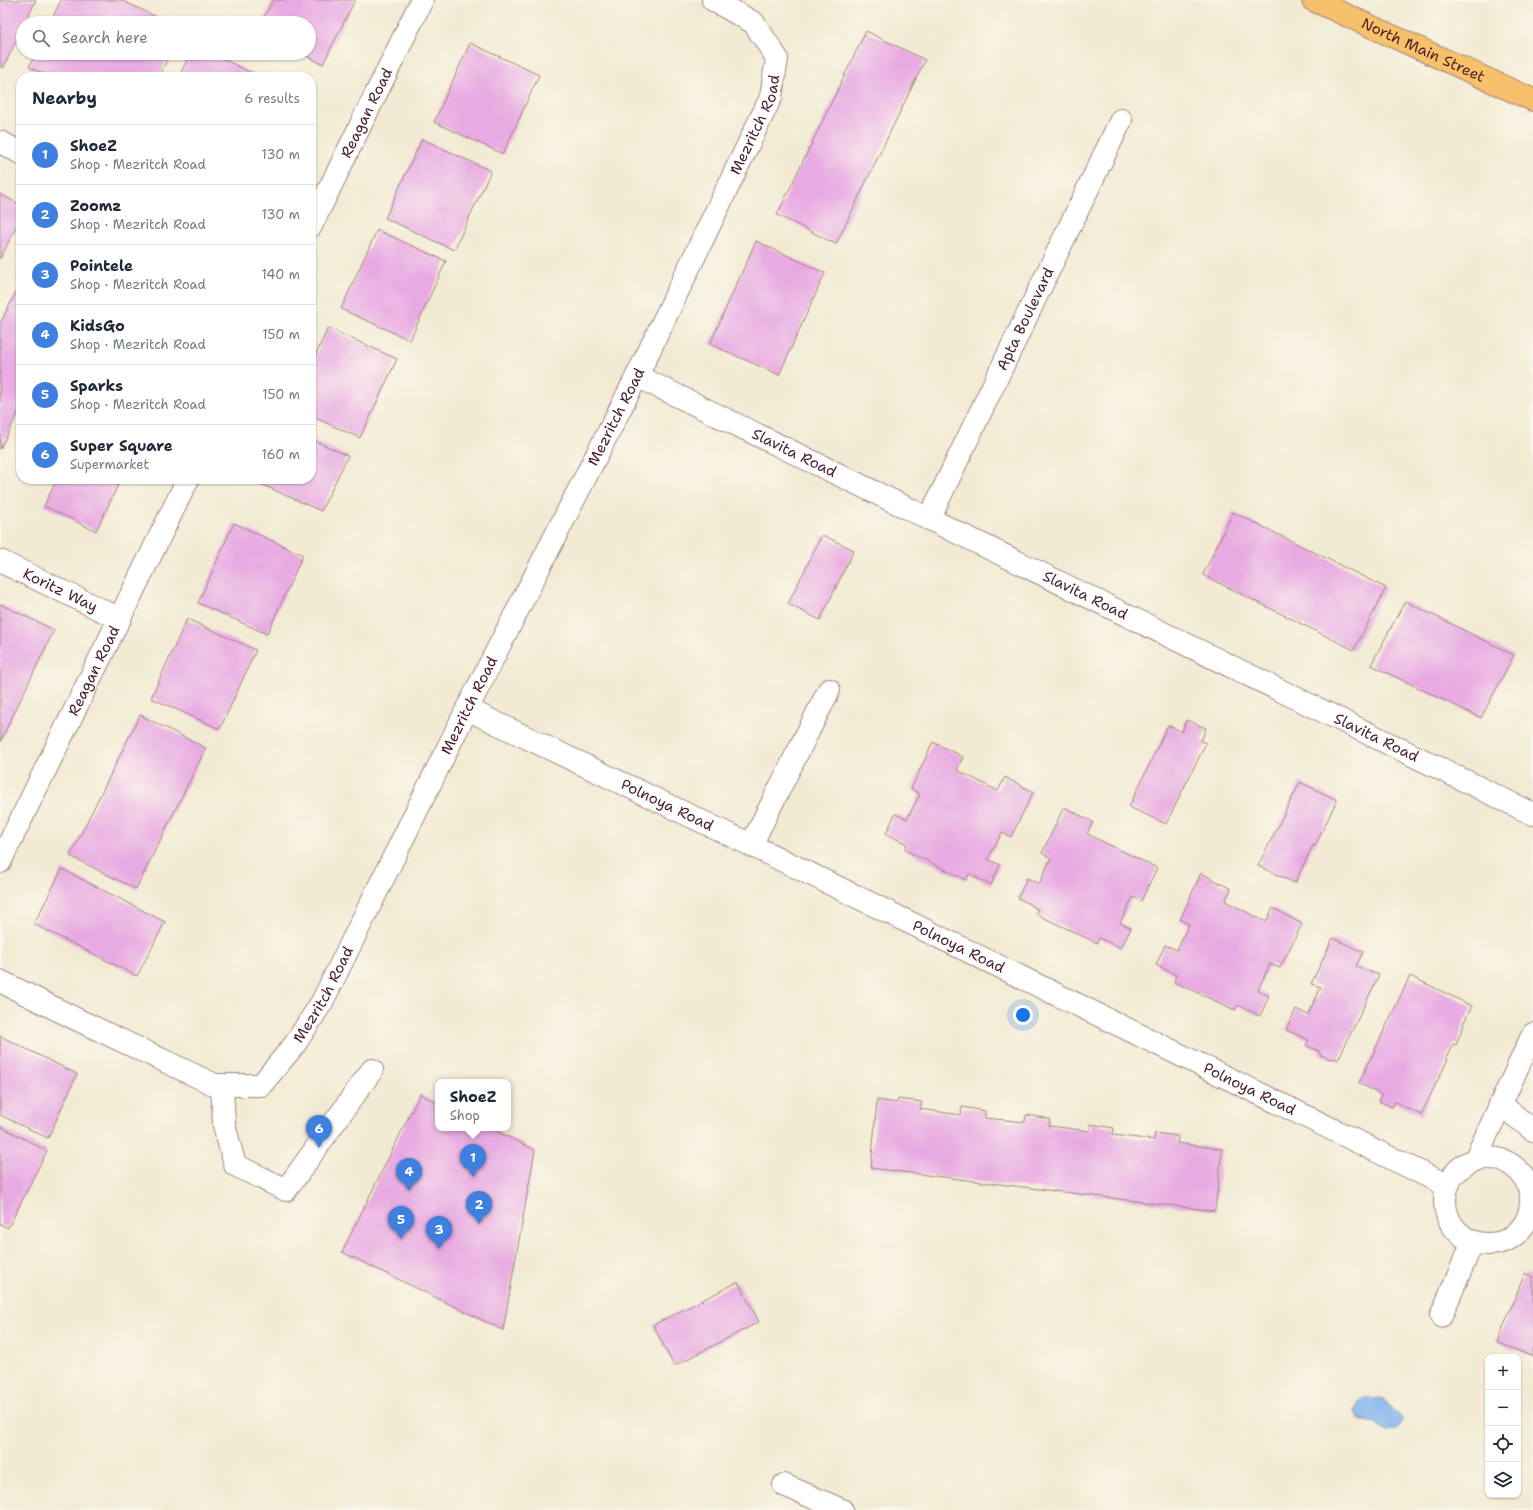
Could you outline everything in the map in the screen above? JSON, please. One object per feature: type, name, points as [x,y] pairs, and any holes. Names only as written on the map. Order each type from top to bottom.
[{"type":"main road","name":"North Main Street","points":[[1313,0],[1533,100]]},
{"type":"street","name":"Reagan Road","points":[[316,216],[422,0]]},
{"type":"street","name":"Mezritch Road","points":[[0,981],[215,1085],[261,1085],[295,1044],[322,1002],[467,709],[637,376],[771,97],[778,58],[754,23],[713,0]]},
{"type":"street","name":"Apta Boulevard","points":[[928,519],[1121,120]]},
{"type":"street","points":[[0,142],[16,150]]},
{"type":"street","name":"Slavita Road","points":[[637,376],[1533,814]]},
{"type":"street","name":"Reagan Road","points":[[0,862],[186,484]]},
{"type":"street","name":"Koritz Way","points":[[0,561],[120,619]]},
{"type":"street","points":[[751,845],[829,690]]},
{"type":"street","name":"Polnoya Road","points":[[467,709],[751,845],[1448,1186]]},
{"type":"street","points":[[1475,1160],[1533,1034]]},
{"type":"street","points":[[222,1085],[224,1125],[235,1165],[286,1190],[372,1070]]},
{"type":"street","points":[[1500,1104],[1533,1130]]},
{"type":"street","points":[[1492,1158],[1506,1161],[1518,1170],[1527,1181],[1531,1196],[1530,1211],[1524,1224],[1514,1236],[1501,1242],[1486,1244],[1473,1241],[1461,1234],[1452,1224],[1447,1212],[1445,1199],[1448,1186],[1455,1174],[1464,1165],[1475,1160],[1492,1158]]},
{"type":"street","points":[[1441,1316],[1473,1241]]},
{"type":"street","points":[[784,1485],[842,1510]]},
{"type":"water","points":[[1366,1398],[1384,1400],[1402,1418],[1402,1421],[1396,1431],[1387,1431],[1376,1423],[1360,1420],[1355,1411],[1359,1403]]},
{"type":"building","points":[[0,0],[36,0],[28,16],[16,16],[16,41],[3,68],[0,66]]},
{"type":"building","points":[[61,0],[121,0],[154,16],[53,16]]},
{"type":"building","points":[[273,0],[355,0],[323,64],[315,60],[316,60],[316,16],[265,16]]},
{"type":"building","points":[[866,31],[925,60],[836,244],[777,215]]},
{"type":"building","points":[[470,43],[539,75],[503,154],[434,122]]},
{"type":"building","points":[[32,60],[167,60],[161,72],[40,72],[29,67]]},
{"type":"building","points":[[187,60],[225,60],[250,72],[181,72]]},
{"type":"building","points":[[422,139],[491,171],[454,250],[385,218]]},
{"type":"building","points":[[0,194],[16,202],[16,227],[0,259]]},
{"type":"building","points":[[377,230],[446,261],[410,340],[341,309]]},
{"type":"building","points":[[756,241],[825,273],[779,375],[710,344]]},
{"type":"building","points":[[16,292],[16,417],[0,449],[0,324]]},
{"type":"building","points":[[328,328],[397,359],[360,438],[316,418],[316,354]]},
{"type":"building","points":[[316,441],[348,456],[321,511],[261,484],[316,484]]},
{"type":"building","points":[[55,484],[119,484],[96,531],[44,506]]},
{"type":"building","points":[[1233,512],[1386,588],[1354,650],[1203,575]]},
{"type":"building","points":[[234,523],[303,555],[267,634],[198,603]]},
{"type":"building","points":[[822,535],[854,550],[820,620],[788,604]]},
{"type":"building","points":[[1405,601],[1514,655],[1481,718],[1371,665]]},
{"type":"building","points":[[0,604],[54,630],[0,742]]},
{"type":"building","points":[[187,619],[256,650],[220,729],[151,698]]},
{"type":"building","points":[[140,715],[206,748],[136,889],[70,856]]},
{"type":"building","points":[[1186,720],[1206,728],[1201,741],[1206,743],[1166,824],[1129,807],[1168,725],[1182,732]]},
{"type":"building","points":[[933,742],[963,757],[957,770],[998,791],[1005,777],[1033,792],[1011,837],[1002,833],[988,859],[1000,865],[991,885],[969,874],[966,880],[905,850],[907,844],[886,834],[895,814],[907,819],[920,794],[911,789]]},
{"type":"building","points":[[1300,782],[1337,800],[1295,883],[1258,866]]},
{"type":"building","points":[[1064,807],[1093,822],[1087,834],[1157,868],[1141,901],[1133,897],[1120,923],[1131,928],[1121,948],[1099,938],[1097,943],[1036,914],[1038,909],[1018,898],[1027,878],[1039,884],[1051,858],[1042,853]]},
{"type":"building","points":[[62,869],[165,922],[137,976],[34,924]]},
{"type":"building","points":[[1201,873],[1231,889],[1225,901],[1266,922],[1273,908],[1302,924],[1280,968],[1270,964],[1258,990],[1269,996],[1260,1016],[1238,1005],[1235,1010],[1174,982],[1176,975],[1156,965],[1165,945],[1177,950],[1189,924],[1180,920]]},
{"type":"building","points":[[1333,938],[1363,952],[1356,966],[1379,975],[1338,1060],[1320,1055],[1319,1051],[1306,1045],[1309,1040],[1286,1030],[1296,1009],[1308,1015],[1321,987],[1311,984]]},
{"type":"building","points":[[1410,976],[1472,1006],[1463,1024],[1464,1025],[1456,1045],[1453,1044],[1446,1058],[1448,1059],[1421,1115],[1395,1102],[1392,1107],[1378,1101],[1381,1095],[1359,1083]]},
{"type":"building","points":[[0,1036],[77,1074],[48,1138],[0,1115]]},
{"type":"building","points":[[420,1094],[435,1102],[435,1131],[496,1131],[535,1150],[503,1330],[342,1252]]},
{"type":"building","points":[[898,1099],[922,1102],[920,1109],[961,1115],[962,1107],[985,1111],[985,1118],[1025,1122],[1026,1115],[1050,1119],[1049,1126],[1090,1131],[1090,1124],[1114,1128],[1113,1135],[1154,1140],[1155,1133],[1178,1136],[1177,1143],[1222,1149],[1215,1211],[871,1168],[877,1100],[897,1103]]},
{"type":"building","points":[[0,1126],[47,1151],[8,1228],[0,1224]]},
{"type":"building","points":[[1525,1273],[1533,1277],[1533,1357],[1497,1342]]},
{"type":"building","points":[[738,1282],[759,1322],[674,1366],[653,1325]]},
{"type":"place","name":"Super Square","points":[[319,1148]]},
{"type":"place","name":"ShoeZ","points":[[473,1177]]},
{"type":"place","name":"KidsGo","points":[[409,1191]]},
{"type":"place","name":"Zoomz","points":[[479,1224]]},
{"type":"place","name":"Sparks","points":[[401,1239]]},
{"type":"place","name":"Pointele","points":[[439,1249]]}]
